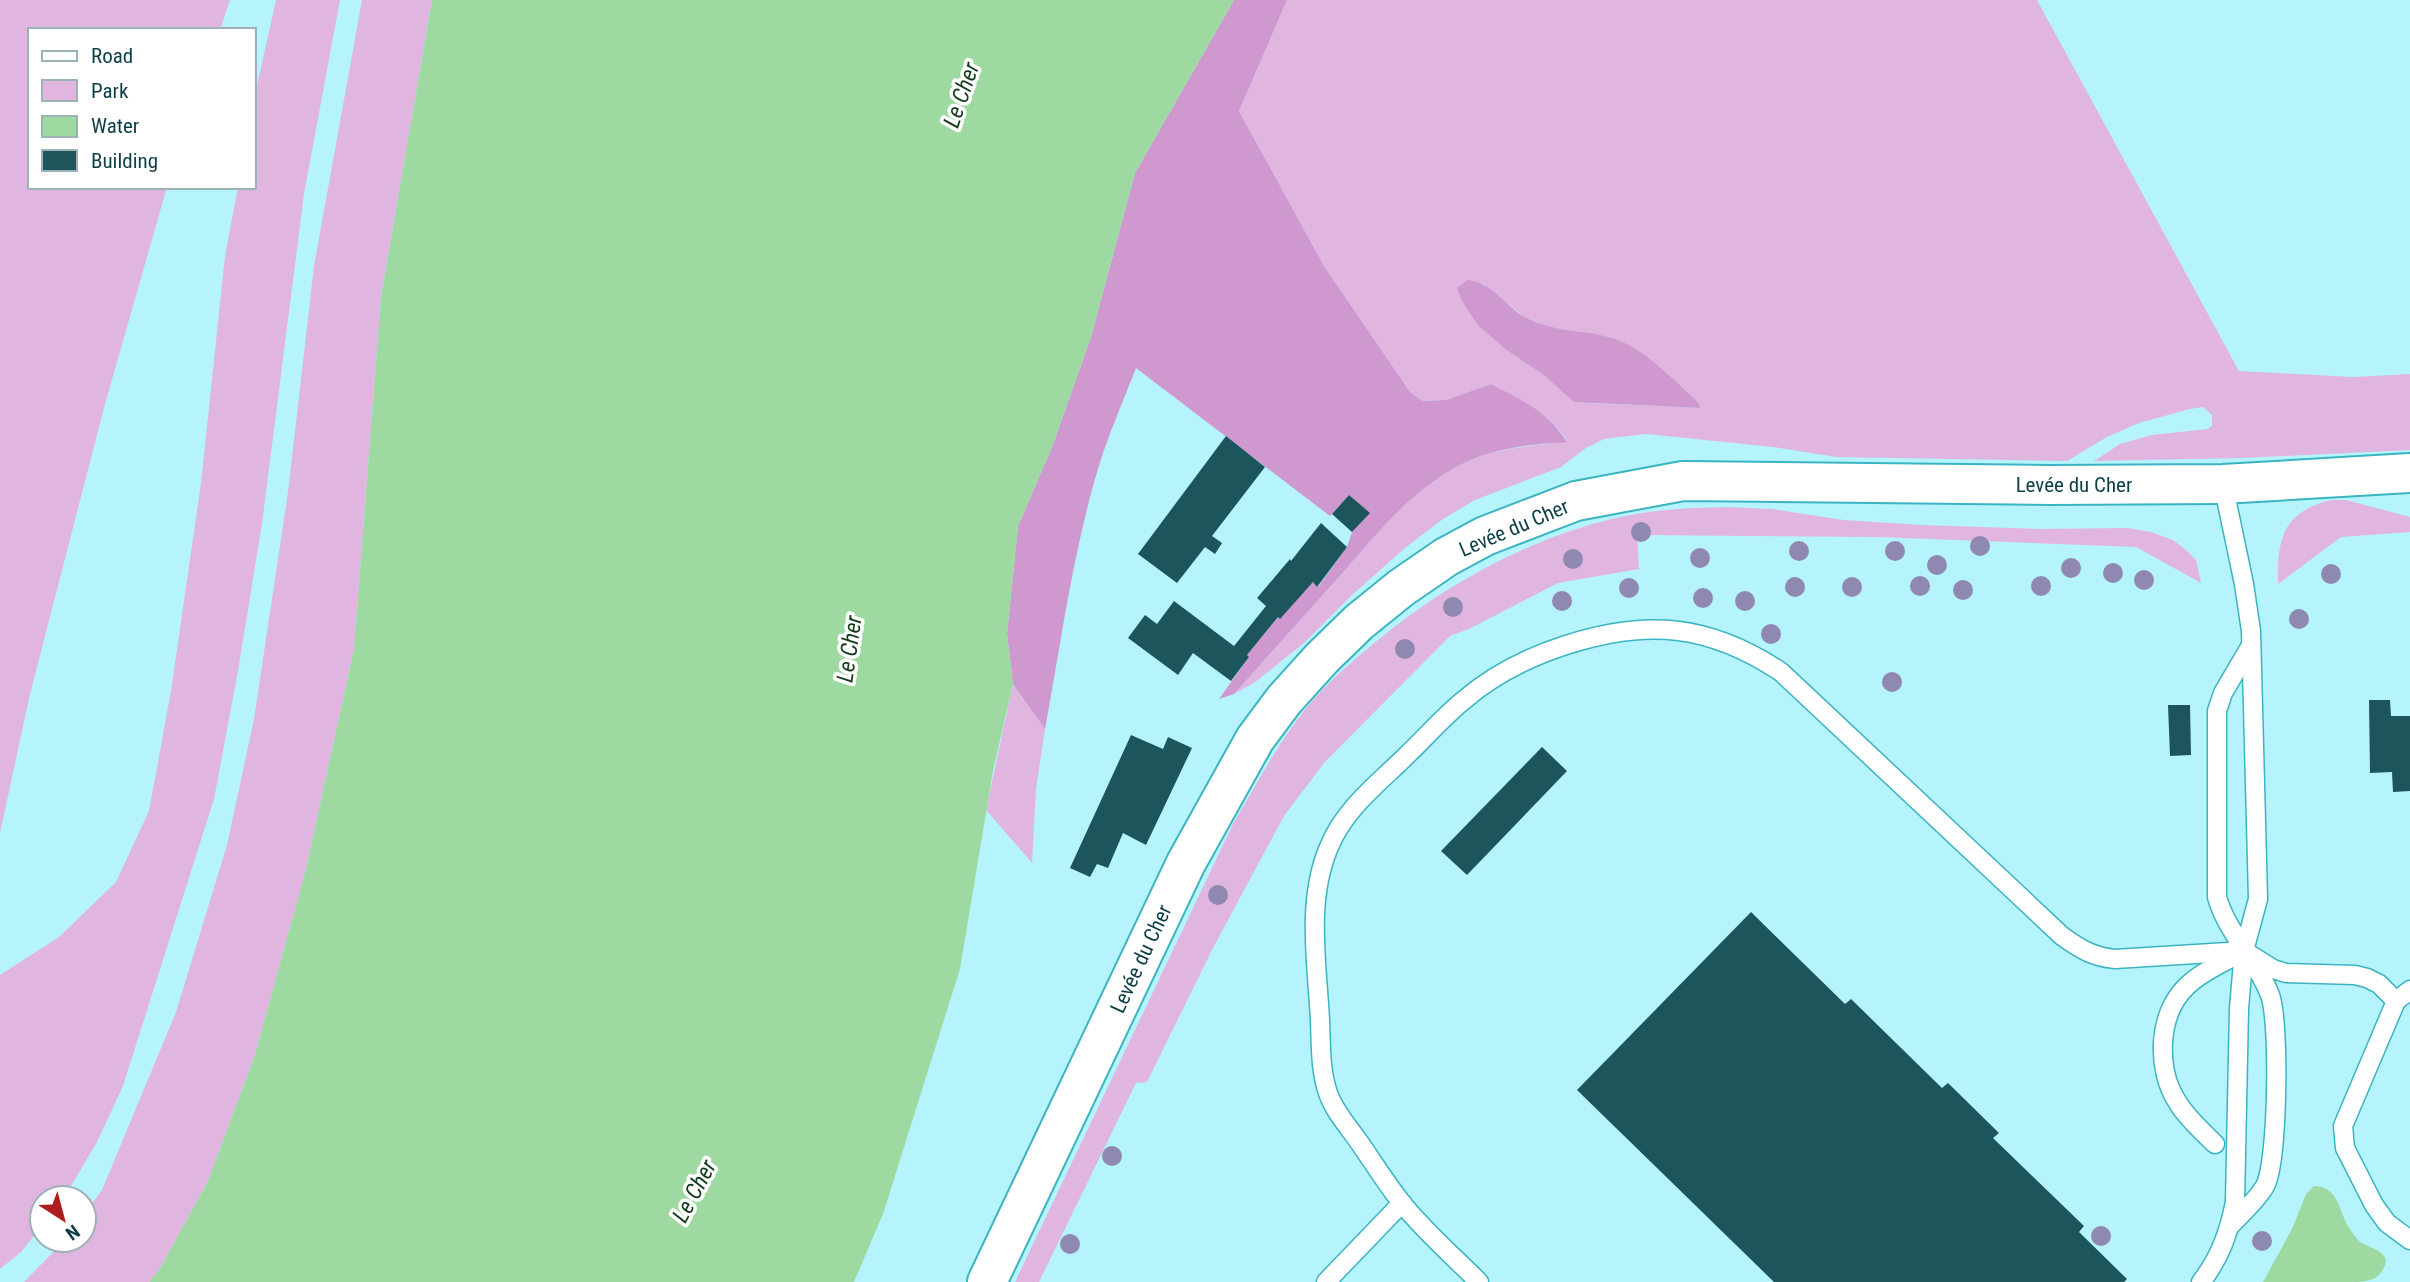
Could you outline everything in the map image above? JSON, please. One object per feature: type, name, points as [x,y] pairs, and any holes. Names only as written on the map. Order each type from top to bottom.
[{"type":"street","name":"Levée du Cher","points":[[987,1282],[1186,863],[1255,739],[1284,700],[1322,657],[1380,605],[1446,557],[1485,536],[1576,501],[1683,481],[2223,484],[2410,473]]},
{"type":"lane","points":[[2201,1282],[2221,1252],[2235,1202],[2239,1008],[2244,951],[2258,899],[2251,645],[2244,584],[2223,484]]},
{"type":"lane","points":[[1479,1282],[1402,1203],[1328,1095],[1323,1076],[1315,930],[1317,890],[1329,846],[1351,809],[1464,700],[1497,675],[1530,658],[1598,635],[1635,628],[1662,628],[1693,633],[1733,645],[1782,672],[1949,832],[2062,936],[2081,950],[2096,957],[2115,960],[2244,951],[2273,969],[2286,973],[2355,975],[2403,995],[2343,1126],[2345,1148],[2374,1205],[2387,1223],[2410,1240]]},
{"type":"lane","points":[[2230,1226],[2264,1187],[2273,1157],[2275,1131],[2273,1005],[2265,984],[2228,924],[2217,897],[2217,711],[2223,693],[2251,645]]},
{"type":"lane","points":[[2214,1143],[2178,1103],[2169,1084],[2163,1062],[2164,1035],[2171,1008],[2186,987],[2206,972],[2244,951]]},
{"type":"lane","points":[[1326,1282],[1402,1203]]},
{"type":"green space","points":[[0,0],[230,0],[221,28],[28,28],[28,189],[166,189],[105,404],[30,694],[0,833]]},
{"type":"green space","points":[[276,0],[340,0],[304,194],[262,524],[214,799],[123,1086],[97,1142],[72,1184],[28,1184],[28,1243],[0,1269],[0,975],[59,937],[116,882],[149,811],[171,691],[201,483],[225,256],[238,189],[256,189],[256,90]]},
{"type":"green space","points":[[362,0],[432,0],[381,297],[354,649],[306,869],[255,1055],[208,1181],[159,1270],[149,1282],[24,1282],[51,1254],[98,1254],[98,1195],[176,1012],[227,845],[254,719],[288,492],[314,266]]},
{"type":"green space","points":[[1287,0],[2037,0],[2239,371],[2354,377],[2410,374],[2410,450],[2243,458],[2094,461],[2120,444],[2152,435],[2207,429],[2212,426],[2212,415],[2203,407],[2139,423],[2107,437],[2067,461],[1836,457],[1773,447],[1646,434],[1604,439],[1586,448],[1561,467],[1475,500],[1443,519],[1405,548],[1352,595],[1305,642],[1254,683],[1234,694],[1383,527],[1433,481],[1484,455],[1567,441],[1543,414],[1491,384],[1446,400],[1423,401],[1410,392],[1324,266],[1239,111]],"holes":[[[1482,283],[1523,316],[1547,327],[1610,337],[1641,353],[1699,403],[1700,408],[1588,403],[1570,396],[1505,349]]]},
{"type":"green space","points":[[2331,500],[2346,500],[2410,517],[2410,532],[2341,537],[2278,584],[2279,553],[2286,529],[2302,512]]},
{"type":"green space","points":[[1684,508],[1772,509],[1844,520],[1922,525],[2038,529],[2128,528],[2173,540],[2196,560],[2201,583],[2136,547],[1877,537],[1637,535],[1639,569],[1558,583],[1450,636],[1324,763],[1284,816],[1213,948],[1147,1082],[1136,1083],[1039,1282],[1015,1282],[1233,824],[1277,750],[1314,699],[1346,667],[1404,619],[1476,573],[1515,553],[1595,523]]},
{"type":"green space","points":[[1013,684],[1045,729],[1036,789],[1032,863],[986,810]]},
{"type":"shaded area","points":[[1234,0],[1287,0],[1239,111],[1324,266],[1410,392],[1423,401],[1446,400],[1491,384],[1543,414],[1567,442],[1519,447],[1484,455],[1433,481],[1383,527],[1234,694],[1219,699],[1249,657],[1247,655],[1278,617],[1280,618],[1313,582],[1318,587],[1347,547],[1352,532],[1369,513],[1349,495],[1330,516],[1136,368],[1103,453],[1084,521],[1045,729],[1013,684],[1007,634],[1018,526],[1052,447],[1091,337],[1135,173]]},
{"type":"shaded area","points":[[1468,280],[1486,286],[1517,312],[1536,322],[1622,341],[1668,374],[1699,403],[1700,408],[1574,402],[1477,324],[1457,288]]},
{"type":"water","name":"Le Cher","points":[[432,0],[1234,0],[1135,173],[1091,337],[1052,447],[1018,526],[1007,634],[1013,684],[993,771],[960,969],[883,1214],[854,1282],[149,1282],[159,1270],[208,1181],[255,1055],[306,869],[354,649],[381,297]]},
{"type":"water","points":[[2314,1186],[2323,1187],[2334,1196],[2346,1223],[2360,1242],[2384,1255],[2385,1265],[2377,1276],[2358,1282],[2263,1282],[2293,1227],[2306,1194]]},
{"type":"building","points":[[1226,436],[1265,467],[1212,536],[1222,543],[1215,554],[1205,547],[1177,583],[1138,554]]},
{"type":"building","points":[[1349,495],[1370,513],[1352,532],[1332,514]]},
{"type":"building","points":[[1321,523],[1347,547],[1317,587],[1313,582],[1280,619],[1278,617],[1247,655],[1249,657],[1231,681],[1193,653],[1178,675],[1128,638],[1145,615],[1157,624],[1174,601],[1234,646],[1266,606],[1257,598]]},
{"type":"building","points":[[2369,700],[2390,700],[2391,716],[2410,716],[2410,791],[2393,792],[2392,772],[2370,773]]},
{"type":"building","points":[[2168,705],[2190,705],[2191,755],[2170,756]]},
{"type":"building","points":[[1131,735],[1163,749],[1168,737],[1192,748],[1146,845],[1123,833],[1108,868],[1097,864],[1090,877],[1070,868]]},
{"type":"building","points":[[1542,747],[1567,771],[1467,875],[1441,851]]},
{"type":"building","points":[[1751,912],[1845,1004],[1851,999],[1942,1088],[1948,1083],[1999,1133],[1993,1138],[2084,1226],[2079,1232],[2127,1279],[2124,1282],[1774,1282],[1577,1090]]}]
